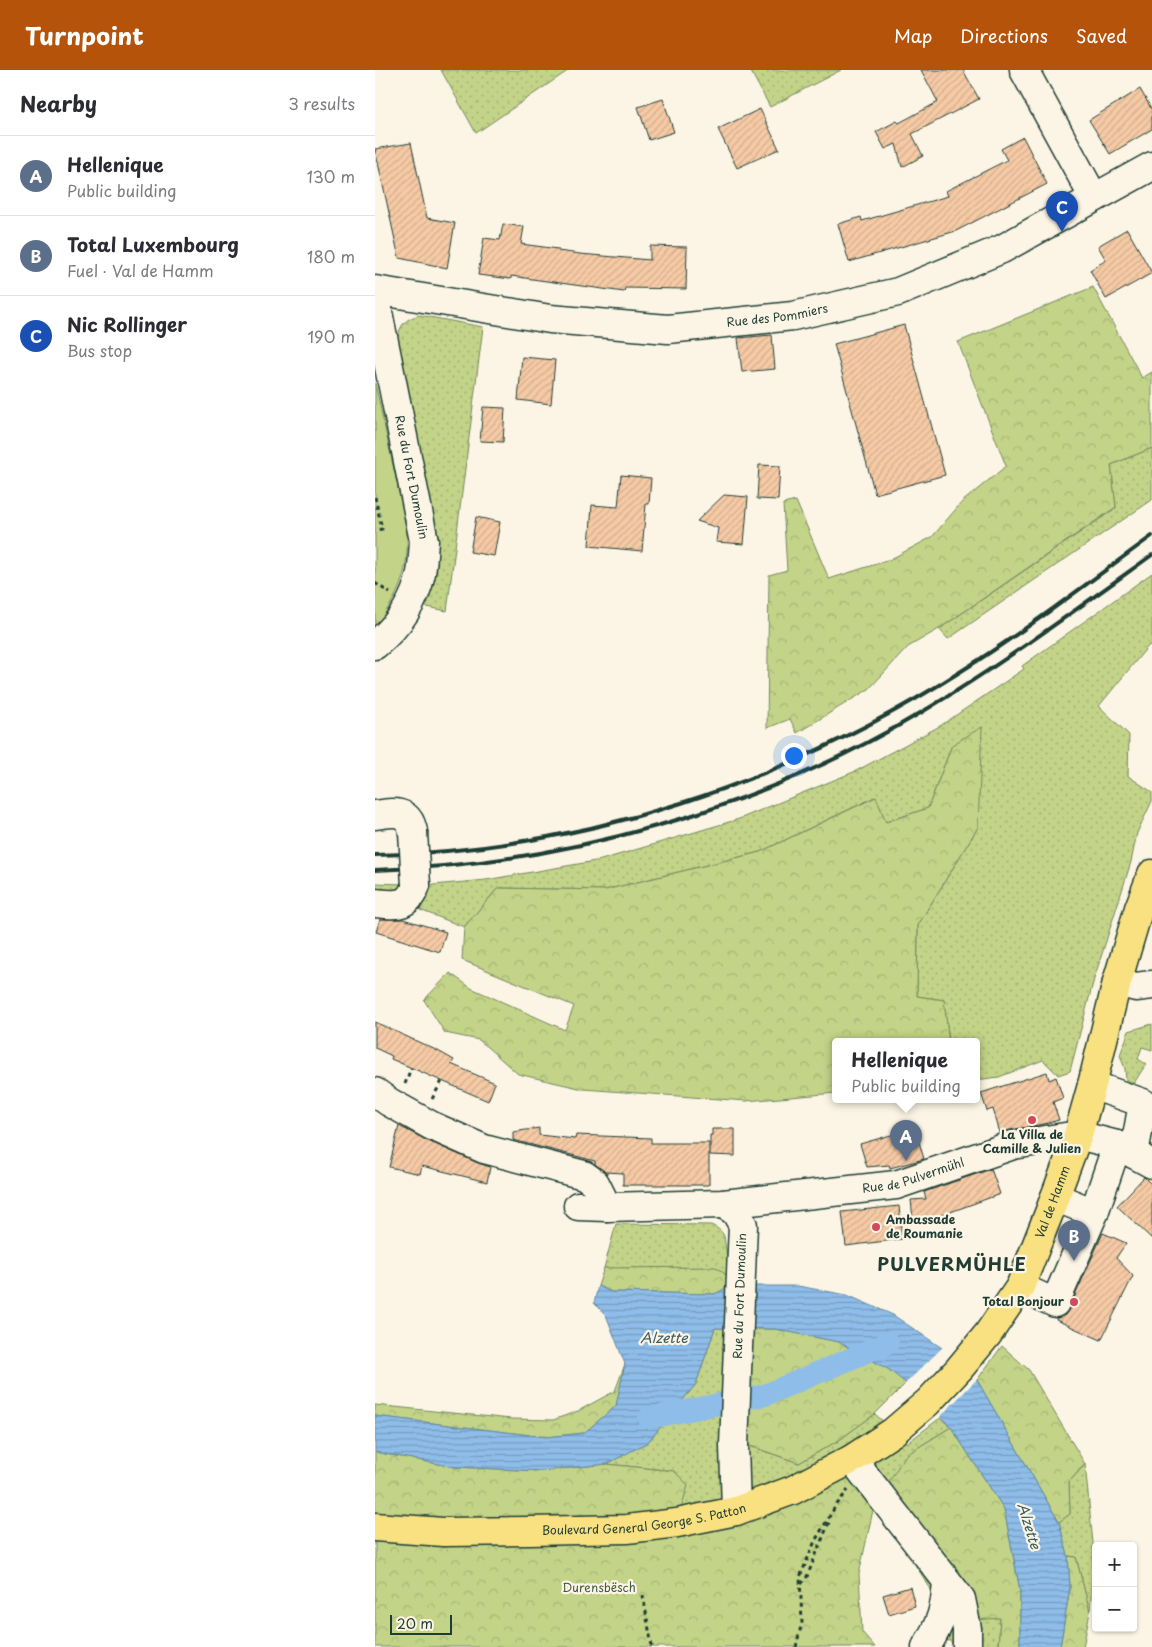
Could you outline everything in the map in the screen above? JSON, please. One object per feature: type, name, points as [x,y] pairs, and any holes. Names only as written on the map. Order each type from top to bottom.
[{"type":"main road","name":"Val de Hamm","points":[[893,1432],[934,1396],[959,1369],[988,1334],[1020,1287],[1077,1134],[1092,1085],[1117,982],[1139,908],[1152,874]]},
{"type":"main road","name":"Boulevard General George S. Patton","points":[[375,1528],[443,1532],[627,1529],[677,1523],[736,1511],[793,1490],[852,1459],[893,1432]]},
{"type":"street","points":[[1024,70],[1094,198]]},
{"type":"street","name":"Rue des Pommiers","points":[[375,290],[551,318],[668,329],[793,316],[898,292],[1002,249],[1152,166]]},
{"type":"street","name":"Rue du Fort Dumoulin","points":[[375,297],[424,542],[421,574],[410,604],[392,632],[375,646]]},
{"type":"street","points":[[375,815],[398,813],[406,816],[411,823],[416,885],[413,894],[406,902],[397,905],[375,903]]},
{"type":"street","points":[[1117,982],[1136,987],[1152,985]]},
{"type":"street","points":[[1020,1287],[1055,1303],[1093,1213],[1134,1155],[1143,1103],[1092,1085]]},
{"type":"street","points":[[375,1092],[432,1126],[484,1149],[584,1175],[595,1183],[607,1207]]},
{"type":"street","name":"Rue de Pulvermühl","points":[[723,1204],[896,1185],[1013,1145],[1077,1134],[1134,1155]]},
{"type":"street","points":[[1055,1197],[1093,1213]]},
{"type":"street","points":[[578,1206],[723,1204]]},
{"type":"street","name":"Rue du Fort Dumoulin","points":[[723,1204],[735,1211],[743,1225],[734,1445],[736,1511]]},
{"type":"street","points":[[852,1459],[961,1600],[967,1629],[967,1647]]},
{"type":"street","points":[[926,1647],[941,1619],[945,1605],[947,1582]]},
{"type":"path","points":[[375,497],[382,529],[375,530]]},
{"type":"path","points":[[796,1647],[802,1622],[800,1577],[815,1541],[835,1507],[806,1579],[801,1585]]},
{"type":"path","points":[[643,1594],[651,1647]]},
{"type":"green space","points":[[441,70],[569,70],[476,133]]},
{"type":"green space","points":[[750,70],[841,70],[770,107]]},
{"type":"green space","points":[[1093,287],[1142,378],[1152,372],[1152,448],[1111,465],[1116,507],[939,629],[908,647],[869,689],[797,733],[790,719],[767,728],[769,575],[787,570],[783,504],[796,501],[829,579],[889,560],[932,537],[962,502],[1006,466],[958,342]]},
{"type":"green space","points":[[419,315],[483,327],[447,611],[422,606],[436,542],[434,519],[397,339],[404,323]]},
{"type":"green space","points":[[375,383],[406,524],[407,548],[405,569],[398,590],[383,617],[375,626]]},
{"type":"green space","points":[[1152,448],[1152,500],[948,639],[939,629],[1116,508],[1111,465]]},
{"type":"green space","points":[[1152,573],[1152,646],[1149,645],[1099,706],[1129,735],[1128,776],[1152,792],[1152,801],[1137,833],[1131,862],[1094,979],[1070,1071],[1058,1075],[1043,1060],[999,1077],[980,1079],[980,1038],[949,1038],[944,1000],[917,996],[918,925],[978,827],[952,745],[928,808],[886,822],[875,797],[760,852],[605,890],[498,888],[464,927],[420,910],[424,897],[423,886],[486,880],[601,860],[739,819],[856,771],[940,726],[1024,669],[1022,666]]},
{"type":"green space","points":[[982,727],[978,827],[918,925],[917,996],[944,1000],[949,1038],[832,1038],[832,1093],[746,1101],[583,1089],[518,1074],[479,1040],[445,1033],[424,1000],[450,973],[471,988],[565,1030],[574,1006],[462,960],[464,927],[498,888],[605,890],[760,852],[876,797],[886,822],[928,808],[952,745]]},
{"type":"green space","points":[[375,883],[403,884],[394,894],[375,896]]},
{"type":"green space","points":[[1152,1024],[1152,1050],[1142,1047],[1138,1059],[1146,1064],[1134,1083],[1126,1080],[1125,1069],[1120,1055],[1129,1031]]},
{"type":"green space","points":[[616,1224],[711,1225],[719,1229],[724,1236],[730,1278],[604,1268]]},
{"type":"green space","points":[[716,1267],[730,1278],[730,1286],[715,1294],[611,1292],[598,1286],[604,1268]]},
{"type":"green space","points":[[715,1328],[728,1328],[747,1445],[799,1463],[839,1440],[875,1414],[907,1443],[940,1418],[951,1427],[906,1455],[1000,1617],[998,1647],[953,1647],[951,1641],[936,1640],[934,1594],[916,1566],[922,1550],[852,1459],[677,1523],[674,1471],[607,1464],[648,1442],[696,1384]]},
{"type":"green space","points":[[750,1329],[775,1329],[839,1342],[888,1369],[906,1383],[875,1414],[839,1440],[799,1463],[747,1445]]},
{"type":"green space","points":[[1002,1346],[1029,1370],[1085,1464],[1069,1482],[1070,1514],[1059,1522],[977,1380]]},
{"type":"green space","points":[[625,1364],[616,1406],[584,1433],[546,1437],[375,1416],[375,1405],[511,1419],[553,1420],[578,1411],[615,1391]]},
{"type":"green space","points":[[951,1427],[1004,1509],[1020,1590],[1020,1647],[998,1647],[1000,1618],[975,1620],[887,1484],[906,1455]]},
{"type":"green space","name":"Durensbësch","points":[[375,1452],[455,1467],[542,1471],[607,1464],[674,1471],[688,1485],[677,1523],[852,1459],[877,1492],[859,1574],[862,1632],[875,1647],[375,1647]]},
{"type":"green space","points":[[1085,1464],[1093,1542],[1090,1612],[1076,1557],[1068,1556],[1059,1522],[1070,1514],[1069,1482]]},
{"type":"green space","points":[[1068,1556],[1076,1557],[1090,1612],[1083,1647],[1060,1647],[1070,1587]]},
{"type":"water","name":"Alzette","points":[[598,1286],[611,1292],[715,1294],[730,1286],[798,1286],[847,1295],[893,1315],[945,1350],[977,1380],[1059,1522],[1068,1556],[1070,1587],[1060,1647],[1020,1647],[1020,1590],[1004,1509],[951,1427],[906,1383],[888,1369],[839,1342],[775,1329],[715,1328],[696,1384],[648,1442],[607,1464],[542,1471],[455,1467],[375,1452],[375,1416],[546,1437],[584,1433],[616,1406],[625,1364],[606,1315],[594,1303]]},
{"type":"pier","points":[[944,1346],[978,1378],[938,1419],[904,1385]]},
{"type":"building","points":[[921,70],[963,70],[979,99],[912,134],[923,156],[902,167],[896,144],[885,149],[876,132],[897,121],[899,123],[938,102]]},
{"type":"building","points":[[1140,89],[1152,110],[1152,129],[1110,154],[1089,120]]},
{"type":"building","points":[[663,99],[674,132],[649,140],[638,107]]},
{"type":"building","points":[[760,109],[779,149],[737,168],[718,129]]},
{"type":"building","points":[[1023,137],[1047,184],[956,231],[849,262],[838,224],[861,217],[862,221],[948,196],[946,191],[1007,160],[1001,149]]},
{"type":"building","points":[[411,143],[427,218],[455,223],[447,268],[399,258],[375,149]]},
{"type":"building","points":[[503,224],[524,227],[521,244],[580,254],[650,260],[650,246],[687,247],[686,289],[625,288],[624,292],[511,276],[511,279],[478,275],[484,238],[500,240]]},
{"type":"building","points":[[1127,229],[1152,273],[1106,299],[1090,270],[1106,260],[1098,246]]},
{"type":"building","points":[[904,325],[945,475],[875,494],[834,344]]},
{"type":"building","points":[[772,335],[775,369],[742,372],[738,338]]},
{"type":"building","points":[[522,357],[555,360],[551,404],[518,400]]},
{"type":"building","points":[[483,407],[505,408],[503,442],[480,441]]},
{"type":"building","points":[[759,465],[780,466],[778,500],[757,499]]},
{"type":"building","points":[[621,475],[651,478],[649,504],[646,504],[642,551],[589,546],[592,505],[618,507]]},
{"type":"building","points":[[724,495],[748,497],[744,544],[716,542],[718,528],[697,521]]},
{"type":"building","points":[[476,517],[500,522],[494,556],[470,552]]},
{"type":"building","points":[[380,919],[403,919],[446,932],[440,952],[376,932]]},
{"type":"building","points":[[375,1022],[438,1051],[454,1060],[451,1064],[495,1083],[488,1101],[391,1059],[392,1056],[375,1048]]},
{"type":"building","points":[[1047,1072],[1049,1080],[1056,1077],[1063,1098],[1053,1102],[1059,1120],[1000,1133],[993,1109],[987,1111],[981,1093]]},
{"type":"building","points":[[399,1126],[426,1140],[490,1167],[487,1182],[422,1166],[420,1174],[389,1167]]},
{"type":"building","points":[[539,1128],[539,1135],[575,1139],[576,1135],[651,1138],[651,1143],[709,1143],[709,1185],[623,1185],[623,1173],[605,1172],[595,1164],[595,1161],[513,1140],[513,1132]]},
{"type":"building","points":[[915,1128],[924,1159],[890,1168],[889,1165],[867,1167],[860,1144]]},
{"type":"building","points":[[712,1129],[735,1129],[735,1156],[710,1155],[710,1135],[712,1135]]},
{"type":"building","points":[[991,1169],[1000,1194],[934,1218],[913,1219],[911,1200],[926,1199],[924,1192]]},
{"type":"building","points":[[1144,1177],[1152,1185],[1152,1239],[1117,1206]]},
{"type":"building","points":[[899,1206],[902,1239],[846,1246],[842,1212]]},
{"type":"building","points":[[1103,1233],[1126,1243],[1116,1258],[1133,1276],[1101,1340],[1056,1320],[1065,1315],[1069,1309]]},
{"type":"building","points":[[910,1587],[915,1606],[889,1614],[883,1595]]},
{"type":"waterway","points":[[649,1418],[765,1395],[888,1343]]},
{"type":"railway","points":[[375,855],[453,850],[530,840],[606,824],[681,803],[755,777],[827,746],[896,710],[963,670],[1035,621],[1152,536]]},
{"type":"railway","points":[[375,870],[446,866],[517,857],[588,843],[658,826],[727,803],[795,777],[860,746],[951,694],[1039,636],[1152,555]]},
{"type":"place","name":"Nic Rollinger","points":[[1062,232]]},
{"type":"place","name":"La Villa de Camille & Julien","points":[[1032,1120]]},
{"type":"place","name":"Hellenique","points":[[906,1161]]},
{"type":"place","name":"Ambassade de Roumanie","points":[[876,1227]]},
{"type":"place","name":"Total Luxembourg","points":[[1074,1261]]},
{"type":"place","name":"Total Bonjour","points":[[1074,1302]]},
{"type":"district","name":"PULVERMÜHLE","points":[[952,1265]]}]
